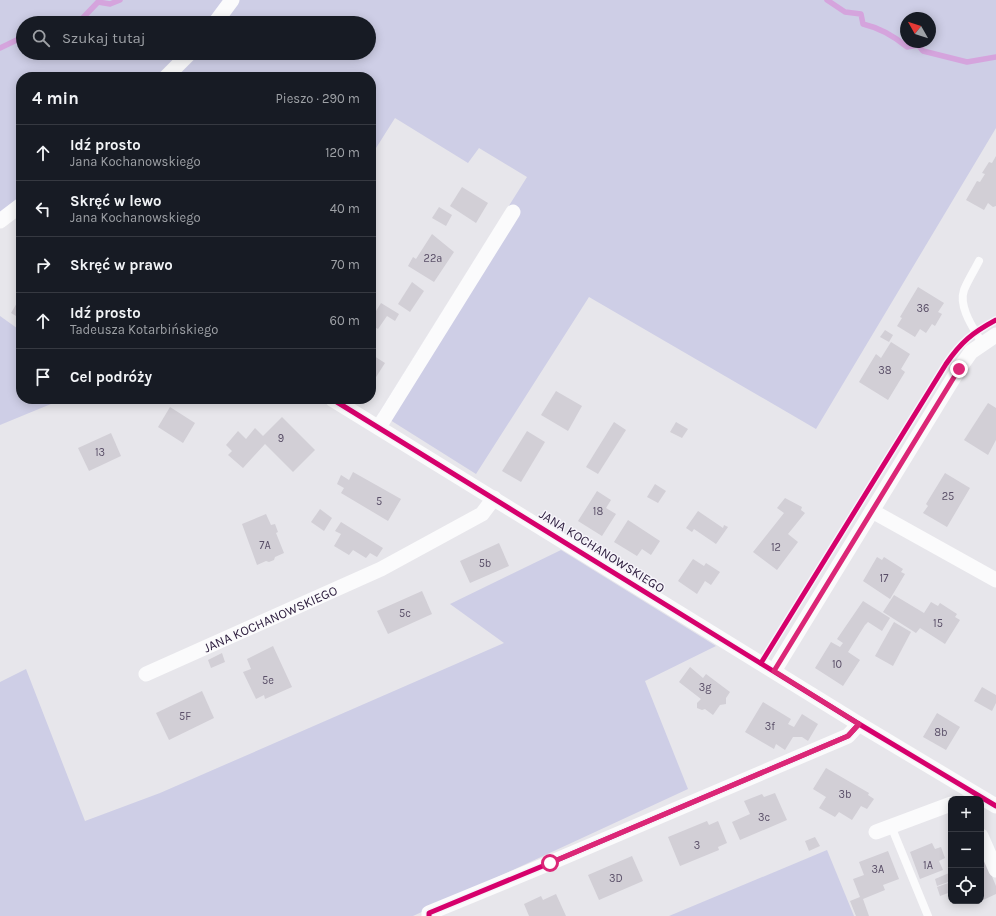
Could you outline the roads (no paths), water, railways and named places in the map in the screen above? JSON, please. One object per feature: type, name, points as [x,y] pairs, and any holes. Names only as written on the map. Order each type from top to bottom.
[{"type":"street","points":[[220,16],[232,0]]},
{"type":"street","points":[[171,72],[183,60]]},
{"type":"street","points":[[0,221],[16,210]]},
{"type":"street","points":[[379,428],[513,212]]},
{"type":"street","points":[[774,671],[959,369],[972,352],[982,343],[996,335]]},
{"type":"street","name":"JANA KOCHANOWSKIEGO","points":[[340,404],[859,724],[960,796]]},
{"type":"street","name":"JANA KOCHANOWSKIEGO","points":[[146,674],[381,570],[482,514],[494,498]]},
{"type":"street","points":[[872,511],[996,580]]},
{"type":"street","points":[[429,916],[429,913],[848,736],[859,724]]},
{"type":"street","name":"JANA KOCHANOWSKIEGO","points":[[984,803],[996,806]]},
{"type":"street","points":[[876,832],[948,804]]},
{"type":"street","points":[[984,843],[996,870]]},
{"type":"lane","points":[[979,262],[964,290],[963,299],[964,308],[982,343]]},
{"type":"lane","points":[[891,826],[928,916]]},
{"type":"waterway","points":[[85,16],[98,2],[110,4],[120,0]]},
{"type":"waterway","points":[[827,0],[845,12],[861,14],[863,24],[886,33],[907,47],[918,45],[923,51],[967,62],[996,57]]},
{"type":"waterway","points":[[0,48],[16,40]]}]
